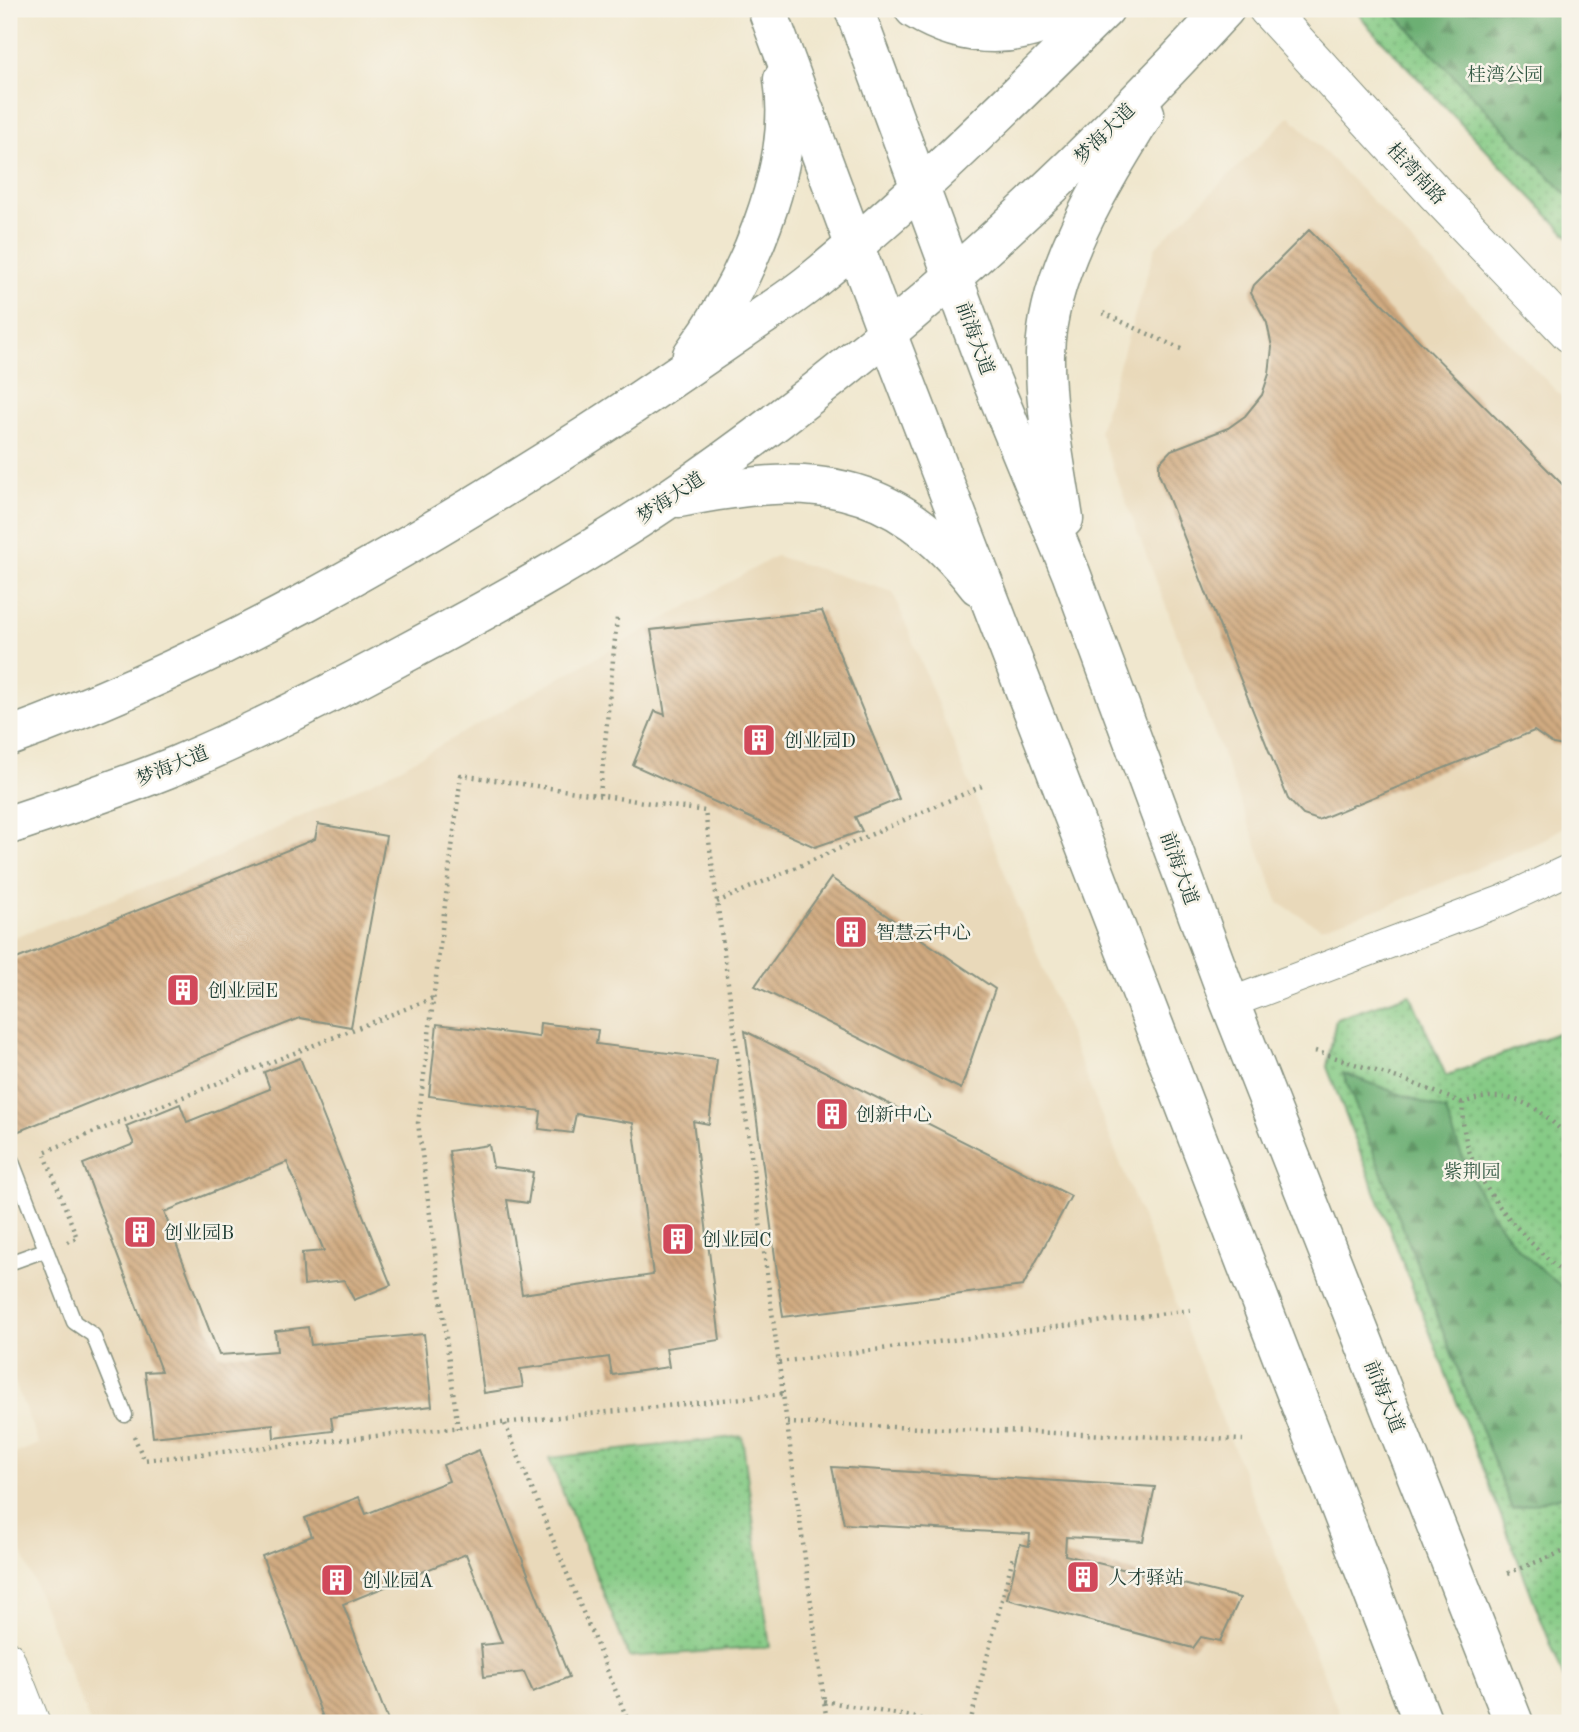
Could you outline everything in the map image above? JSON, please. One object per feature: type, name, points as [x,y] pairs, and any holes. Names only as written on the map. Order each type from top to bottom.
[{"type":"main road","points":[[767,9],[887,333],[1423,1723]]},
{"type":"main road","points":[[673,380],[729,300],[751,256],[776,174],[784,123],[783,83],[767,9]]},
{"type":"main road","name":"前海大道","points":[[854,9],[922,186],[988,372],[1072,573],[1230,1003],[1514,1723]]},
{"type":"main road","points":[[914,9],[929,18],[975,34],[1020,31],[1059,18],[1074,9]]},
{"type":"main road","points":[[9,737],[71,713],[248,633],[510,484],[673,380],[809,284],[855,246],[922,186],[1105,9]]},
{"type":"main road","name":"梦海大道","points":[[9,825],[176,765],[341,687],[574,560],[667,500],[747,443],[887,333],[1043,193],[1176,62],[1225,9]]},
{"type":"main road","points":[[1072,573],[1046,381],[1045,351],[1051,314],[1089,211],[1176,62]]},
{"type":"main road","points":[[667,500],[769,483],[816,484],[846,490],[888,507],[924,530],[960,563],[996,610]]},
{"type":"street","name":"桂湾南路","points":[[1267,9],[1436,194],[1570,334]]},
{"type":"street","points":[[1230,1003],[1504,900],[1570,869]]},
{"type":"street","points":[[9,1657],[35,1723]]},
{"type":"lane","points":[[9,1154],[74,1322],[93,1335],[124,1415]]},
{"type":"lane","points":[[9,1264],[45,1250]]},
{"type":"path","points":[[1103,313],[1183,349]]},
{"type":"path","points":[[600,795],[617,618]]},
{"type":"path","points":[[458,1429],[418,1123],[461,775],[705,811],[827,1723]]},
{"type":"path","points":[[717,902],[982,786]]},
{"type":"path","points":[[45,1250],[77,1238],[44,1152],[433,998]]},
{"type":"path","points":[[1315,1051],[1464,1103],[1479,1097],[1516,1099],[1532,1106],[1570,1136]]},
{"type":"path","points":[[1464,1103],[1461,1127],[1469,1153],[1497,1202],[1525,1238],[1570,1279]]},
{"type":"path","points":[[779,1362],[1191,1310]]},
{"type":"path","points":[[124,1415],[144,1460],[782,1394]]},
{"type":"path","points":[[787,1423],[1243,1440]]},
{"type":"path","points":[[505,1424],[629,1723]]},
{"type":"path","points":[[1508,1573],[1570,1549]]},
{"type":"path","points":[[970,1723],[1013,1557]]},
{"type":"path","points":[[824,1701],[945,1723]]},
{"type":"shaded area","points":[[1290,116],[1570,405],[1570,823],[1541,841],[1387,906],[1321,928],[1279,903],[1099,431],[1156,246]]},
{"type":"shaded area","points":[[776,556],[893,592],[1343,1723],[90,1723],[9,1520],[9,1456],[39,1444],[9,1368],[9,939],[202,865],[400,768]]},
{"type":"green space","name":"桂湾公园","points":[[1355,9],[1570,9],[1570,238],[1371,29]]},
{"type":"green space","name":"桂湾公园","points":[[1390,9],[1570,9],[1570,198]]},
{"type":"green space","name":"紫荆园","points":[[1410,994],[1446,1076],[1570,1028],[1570,1694],[1327,1067],[1336,1019]]},
{"type":"green space","points":[[1343,1073],[1446,1111],[1465,1164],[1491,1212],[1519,1249],[1570,1294],[1570,1494],[1512,1509]]},
{"type":"green space","points":[[742,1436],[770,1647],[629,1657],[549,1458]]},
{"type":"building","points":[[1309,230],[1570,492],[1570,747],[1553,744],[1534,731],[1318,820],[1303,815],[1288,799],[1159,474],[1159,463],[1171,450],[1228,428],[1245,416],[1262,395],[1269,374],[1272,347],[1267,323],[1251,293],[1254,285]]},
{"type":"building","name":"创业园D","points":[[822,611],[899,799],[855,817],[862,831],[815,847],[633,765],[655,711],[665,715],[651,630]]},
{"type":"building","name":"创业园E","points":[[318,824],[386,836],[351,1027],[300,1018],[9,1135],[9,962],[315,839]]},
{"type":"building","name":"智慧云中心","points":[[831,878],[995,989],[961,1089],[755,986]]},
{"type":"building","name":"创业园C","points":[[540,1023],[598,1030],[596,1044],[717,1059],[709,1124],[693,1121],[720,1340],[666,1348],[669,1367],[612,1375],[609,1357],[520,1369],[523,1387],[484,1393],[449,1151],[489,1145],[493,1167],[533,1172],[528,1203],[507,1200],[522,1294],[653,1275],[633,1123],[576,1114],[572,1133],[539,1129],[541,1111],[429,1096],[437,1024],[539,1037]]},
{"type":"building","name":"创新中心","points":[[745,1031],[1071,1196],[1023,1286],[783,1317]]},
{"type":"building","name":"创业园B","points":[[300,1058],[391,1285],[354,1300],[344,1280],[304,1285],[302,1253],[324,1251],[287,1162],[164,1212],[219,1355],[277,1351],[275,1331],[308,1327],[311,1345],[424,1334],[432,1406],[331,1417],[333,1431],[274,1438],[273,1424],[153,1437],[145,1372],[161,1371],[83,1164],[134,1144],[126,1126],[180,1104],[187,1122],[270,1089],[264,1072]]},
{"type":"building","name":"创业园A","points":[[479,1450],[569,1677],[533,1692],[524,1672],[484,1677],[481,1645],[502,1643],[466,1554],[343,1604],[389,1723],[325,1723],[262,1556],[312,1536],[305,1518],[359,1497],[366,1514],[449,1481],[443,1465]]},
{"type":"building","name":"人才驿站","points":[[832,1467],[1155,1487],[1143,1541],[1066,1537],[1065,1555],[1240,1598],[1220,1641],[1201,1637],[1193,1648],[1007,1599],[1020,1544],[1029,1546],[1030,1534],[844,1524]]},
{"type":"building","points":[[1236,1716],[1238,1723],[1192,1723],[1192,1721]]},
{"type":"place","name":"创业园D","points":[[759,740]]},
{"type":"place","name":"智慧云中心","points":[[851,932]]},
{"type":"place","name":"创业园E","points":[[183,990]]},
{"type":"place","name":"创新中心","points":[[832,1114]]},
{"type":"place","name":"创业园B","points":[[140,1232]]},
{"type":"place","name":"创业园C","points":[[678,1239]]},
{"type":"place","name":"人才驿站","points":[[1083,1577]]},
{"type":"place","name":"创业园A","points":[[337,1580]]}]
